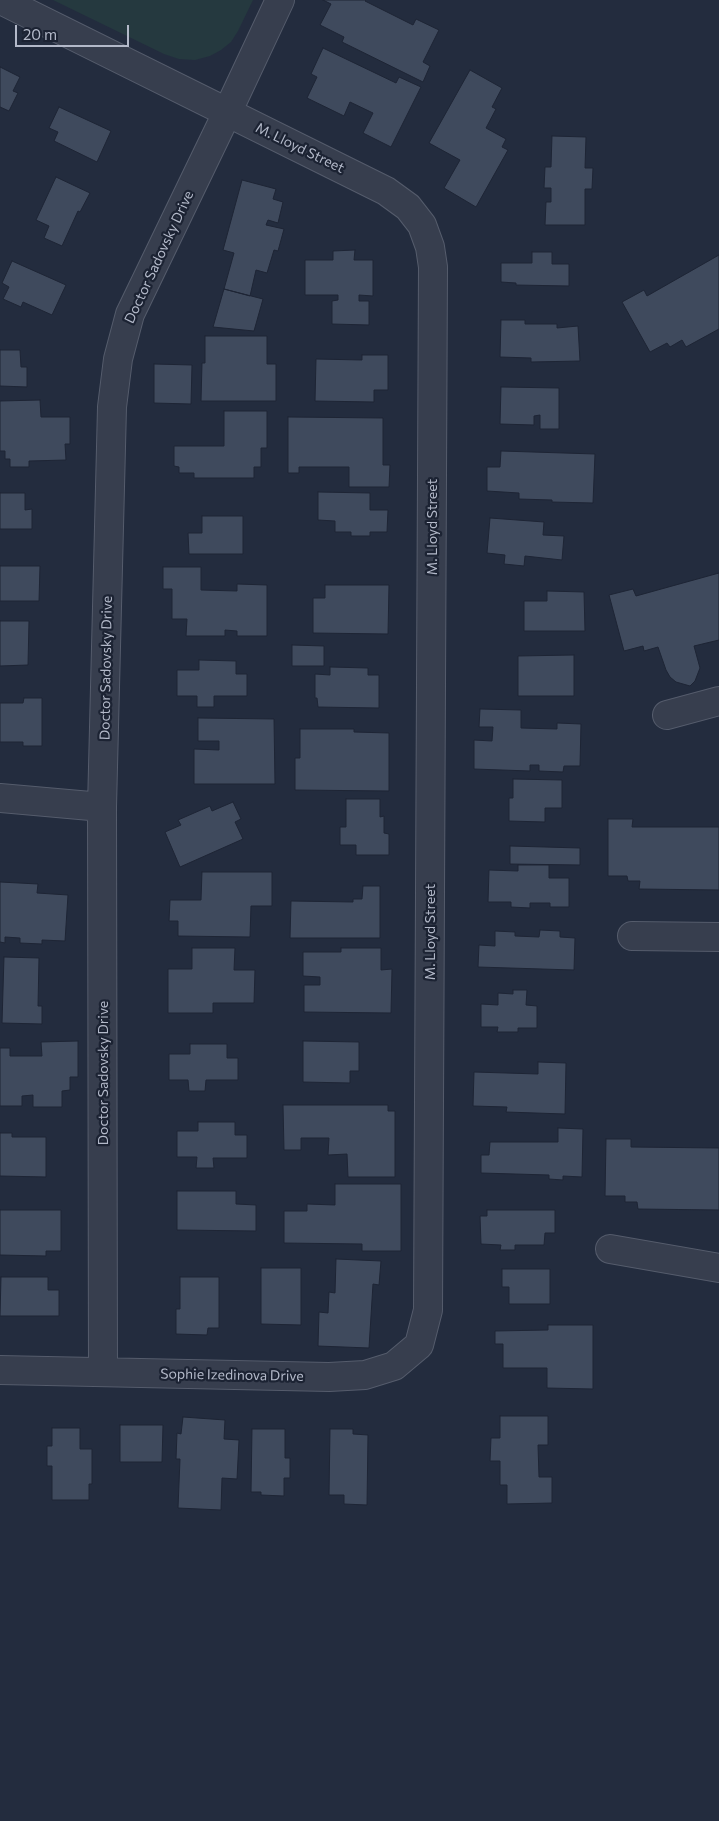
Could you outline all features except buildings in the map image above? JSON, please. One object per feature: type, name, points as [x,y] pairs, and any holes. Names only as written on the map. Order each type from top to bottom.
[{"type":"street","name":"M. Lloyd Street","points":[[1,0],[386,191],[408,208],[422,225],[430,247],[433,267],[428,1310]]},
{"type":"street","name":"Doctor Sadovsky Drive","points":[[103,1372],[102,807],[112,407],[118,359],[130,314],[228,113],[280,0]]},
{"type":"street","points":[[667,715],[719,702]]},
{"type":"street","points":[[0,798],[102,807]]},
{"type":"street","points":[[632,936],[719,937]]},
{"type":"street","points":[[610,1249],[719,1268]]},
{"type":"street","name":"Sophie Izedinova Drive","points":[[0,1370],[329,1377],[365,1375],[394,1366],[419,1345],[428,1310]]},
{"type":"shaded area","points":[[53,0],[253,0],[231,42],[210,56],[195,60],[179,59],[164,54]]}]
